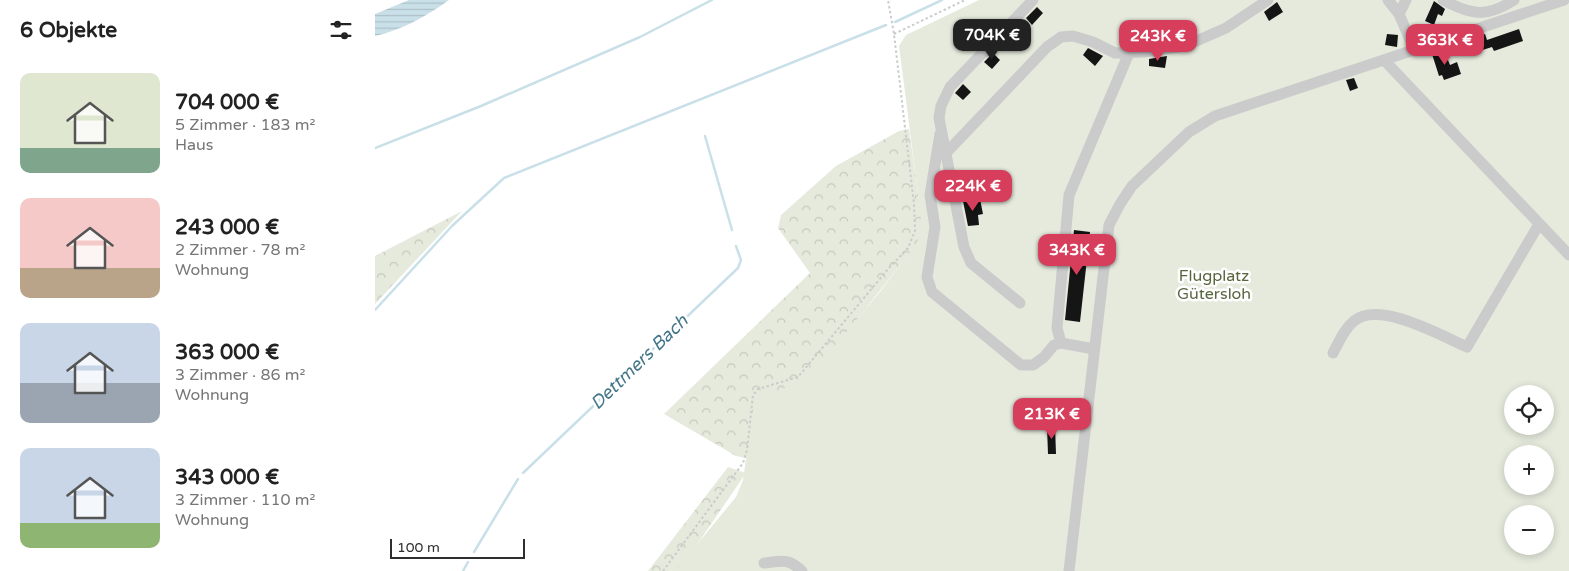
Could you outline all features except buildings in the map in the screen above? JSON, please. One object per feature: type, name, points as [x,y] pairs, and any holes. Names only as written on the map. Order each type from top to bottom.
[{"type":"lane","points":[[1020,303],[971,263],[964,247],[939,118],[941,106],[950,87],[1033,0]]},
{"type":"lane","points":[[947,152],[1047,47],[1061,37],[1073,36],[1093,42],[1115,53],[1144,52],[1185,46],[1226,28],[1268,0]]},
{"type":"lane","points":[[1388,0],[1399,14],[1415,50]]},
{"type":"lane","points":[[1399,14],[1406,0]]},
{"type":"lane","points":[[1443,0],[1483,14],[1497,10],[1514,0]]},
{"type":"lane","points":[[1069,571],[1109,225],[1119,204],[1132,186],[1189,132],[1215,116],[1564,0]]},
{"type":"lane","points":[[1061,342],[1057,328],[1069,196],[1129,53]]},
{"type":"lane","points":[[1385,61],[1569,255]]},
{"type":"lane","points":[[941,127],[930,195],[935,228],[927,277],[932,292],[1021,365],[1033,365],[1061,342],[1094,349]]},
{"type":"lane","points":[[1333,353],[1346,329],[1355,319],[1369,315],[1388,315],[1406,320],[1467,347],[1539,224]]},
{"type":"lane","points":[[764,563],[793,562],[802,571]]},
{"type":"path","points":[[663,571],[743,463],[747,450],[753,395],[758,388],[798,376],[908,248],[915,231],[914,204],[894,34],[888,0]]},
{"type":"path","points":[[894,34],[965,0]]},
{"type":"green space","name":"Flugplatz Gütersloh","points":[[979,0],[1569,0],[1569,571],[675,571],[736,497],[743,480],[755,397],[805,382],[879,293],[916,244],[922,232],[899,46],[906,35]]},
{"type":"green space","points":[[909,129],[924,235],[806,384],[755,460],[736,456],[664,414],[810,273],[778,228],[781,215],[836,166],[899,131]]},
{"type":"green space","points":[[462,211],[375,304],[375,256]]},
{"type":"green space","points":[[728,467],[746,473],[679,571],[648,571]]},
{"type":"water","points":[[409,0],[449,0],[414,22],[375,36],[375,14]]},
{"type":"waterway","points":[[375,148],[481,106],[640,37],[712,0]]},
{"type":"waterway","points":[[895,22],[942,0]]},
{"type":"waterway","points":[[375,310],[452,226],[504,178],[886,25]]},
{"type":"waterway","name":"Dettmers Bach","points":[[705,136],[732,230]]},
{"type":"waterway","name":"Dettmers Bach","points":[[523,473],[738,268],[741,260],[736,246]]},
{"type":"waterway","name":"Dettmers Bach","points":[[474,552],[518,479]]},
{"type":"waterway","name":"Dettmers Bach","points":[[463,571],[468,562]]}]
